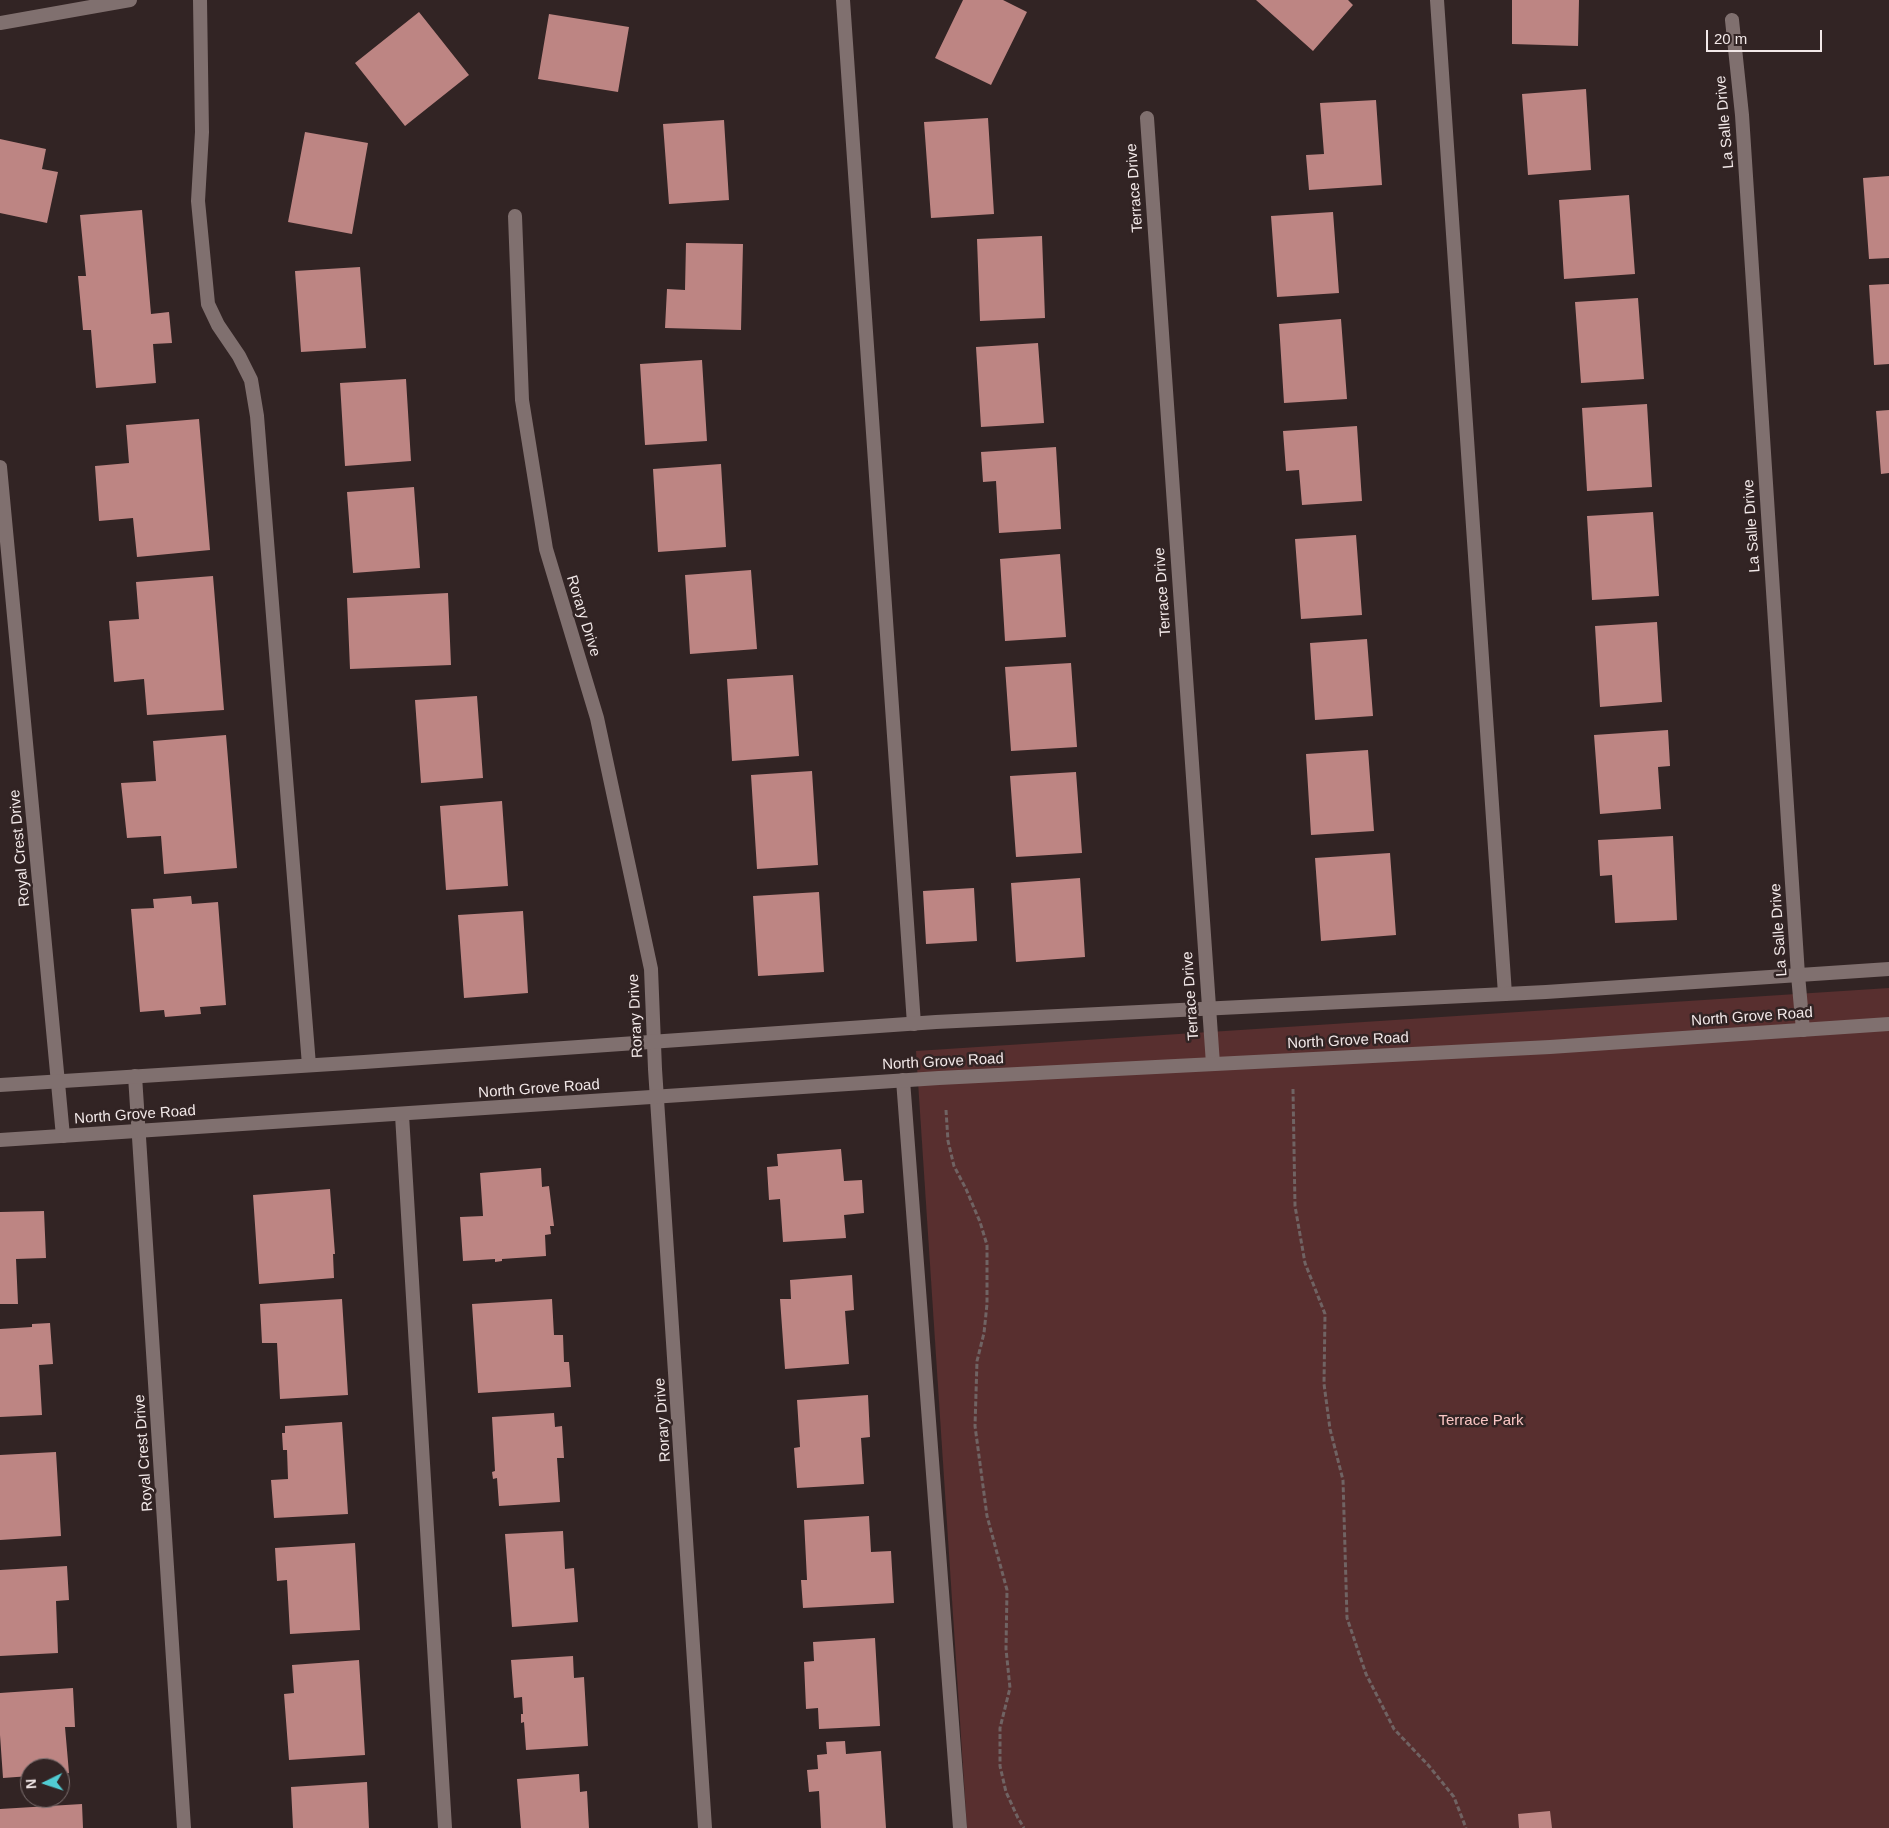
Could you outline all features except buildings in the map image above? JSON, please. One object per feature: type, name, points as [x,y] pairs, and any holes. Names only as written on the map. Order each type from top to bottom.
[{"type":"street","points":[[0,22],[130,0]]},
{"type":"street","points":[[200,0],[202,124],[198,201],[208,304],[218,325],[239,356],[251,380],[257,416],[309,1065]]},
{"type":"street","points":[[843,0],[914,1024]]},
{"type":"street","points":[[1437,0],[1505,994]]},
{"type":"street","name":"La Salle Drive","points":[[1732,20],[1742,115],[1803,1030]]},
{"type":"street","name":"Terrace Drive","points":[[1147,118],[1213,1064]]},
{"type":"street","name":"Rorary Drive","points":[[515,216],[522,400],[546,549],[597,718],[651,969],[657,1097],[705,1828]]},
{"type":"street","name":"Royal Crest Drive","points":[[0,467],[63,1136]]},
{"type":"street","points":[[0,1085],[914,1024],[1505,994],[1889,969]]},
{"type":"street","name":"North Grove Road","points":[[0,1140],[402,1115],[903,1080],[1550,1047],[1889,1024]]},
{"type":"street","name":"Royal Crest Drive","points":[[135,1076],[184,1828]]},
{"type":"street","points":[[903,1080],[960,1828]]},
{"type":"street","points":[[402,1115],[445,1828]]},
{"type":"path","points":[[1293,1089],[1295,1206],[1305,1263],[1325,1314],[1324,1384],[1330,1429],[1343,1480],[1347,1618],[1366,1674],[1394,1729],[1429,1766],[1454,1797],[1466,1828]]},
{"type":"path","points":[[946,1110],[948,1140],[954,1166],[980,1222],[987,1245],[987,1304],[984,1333],[977,1361],[975,1426],[987,1516],[1007,1590],[1006,1649],[1010,1688],[1000,1728],[1000,1766],[1006,1792],[1024,1828]]},
{"type":"green space","name":"Terrace Park","points":[[1889,988],[1889,1828],[967,1828],[916,1051]]}]
